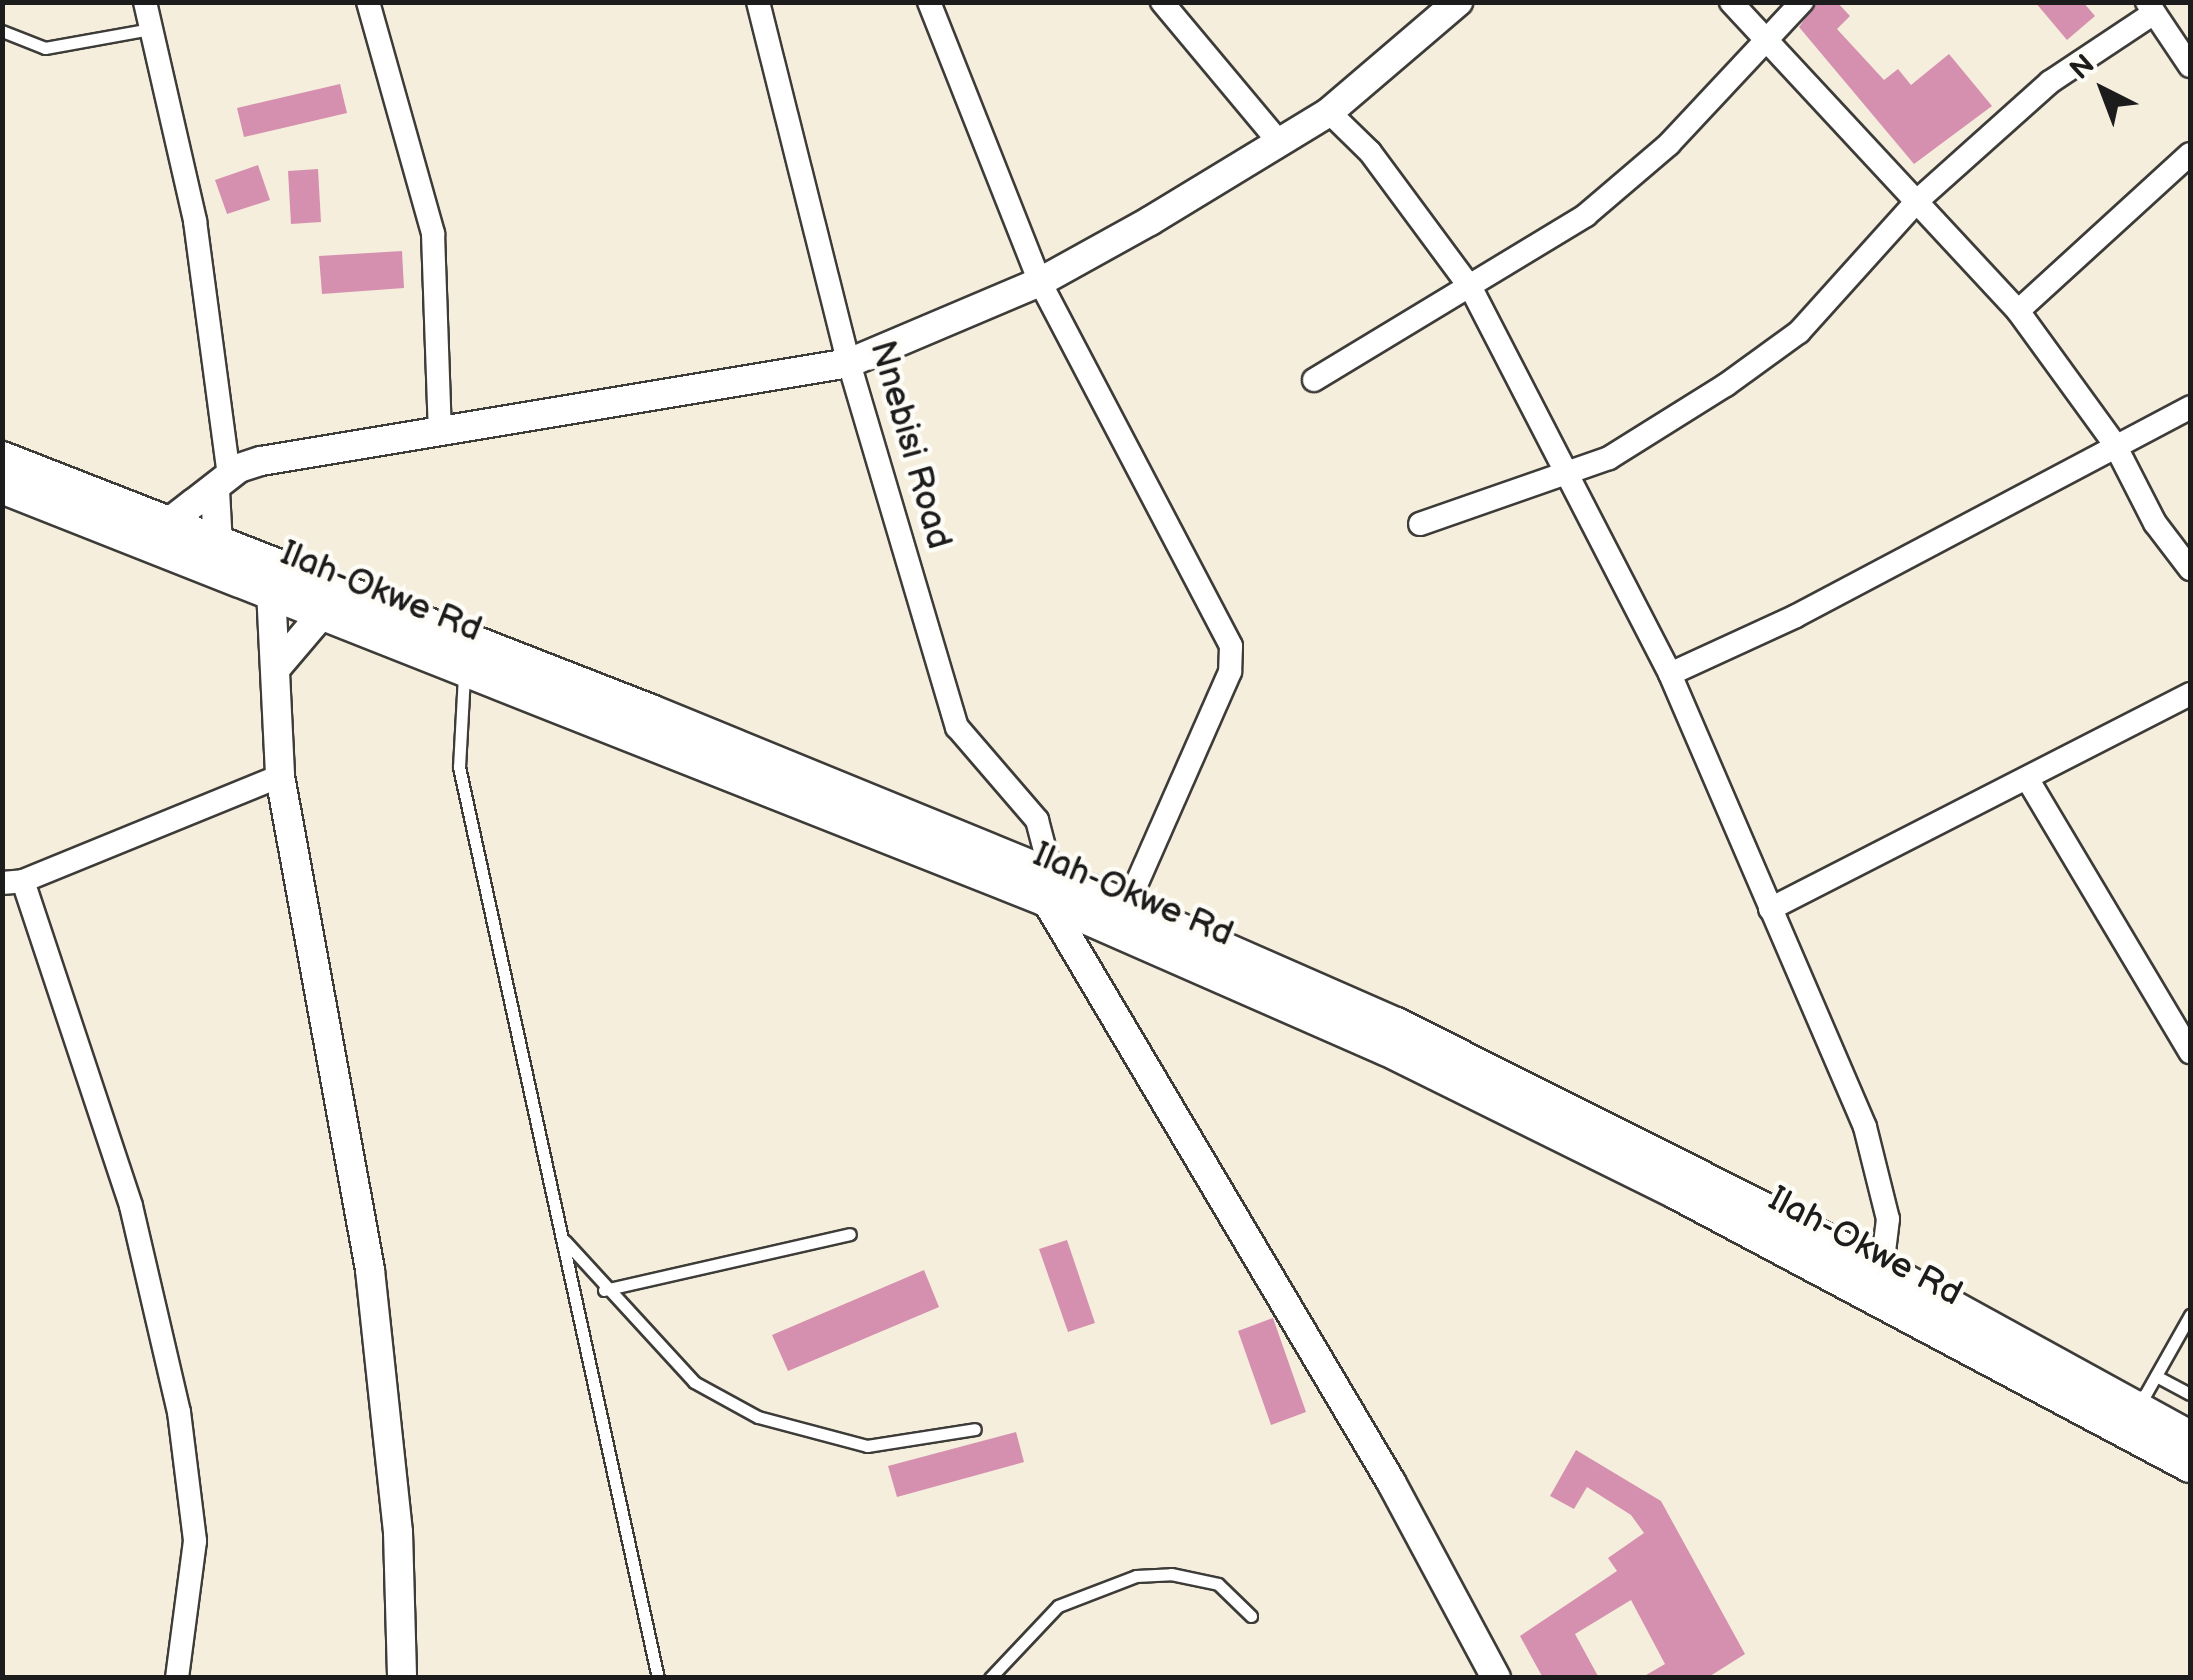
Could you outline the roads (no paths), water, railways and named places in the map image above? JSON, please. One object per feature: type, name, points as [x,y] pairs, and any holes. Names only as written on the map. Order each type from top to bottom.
[{"type":"main road","points":[[2,458],[163,535]]},
{"type":"main road","points":[[2,486],[220,556],[1049,888],[1127,906],[1396,1024],[1882,1268],[2190,1437]]},
{"type":"main road","name":"Ilah-Okwe Rd","points":[[220,556],[270,590],[322,614],[1049,888],[1677,1193],[2190,1466]]},
{"type":"street","points":[[145,2],[196,221],[222,483],[220,556]]},
{"type":"street","points":[[368,2],[433,234],[440,432]]},
{"type":"street","name":"Nnebisi Road","points":[[758,2],[849,364],[957,727],[1037,820],[1049,888]]},
{"type":"street","points":[[928,2],[1040,282],[1231,646],[1230,672],[1127,906]]},
{"type":"street","points":[[1162,2],[1280,143]]},
{"type":"street","points":[[163,535],[222,483],[261,461],[849,364],[1040,282],[1280,143],[1329,112],[1458,2]]},
{"type":"street","points":[[1731,2],[2018,312],[2114,443],[2155,524],[2190,568]]},
{"type":"street","points":[[1314,380],[1472,290],[1614,191],[1669,144],[1802,2]]},
{"type":"street","points":[[1420,524],[1609,458],[1799,332],[1918,201],[2050,82],[2151,8],[2190,66]]},
{"type":"street","points":[[1329,112],[1370,152],[1472,290],[1670,674],[1870,1145],[1888,1219],[1882,1268]]},
{"type":"street","points":[[2018,312],[2190,154]]},
{"type":"street","points":[[1670,674],[1796,616],[2114,443],[2190,408]]},
{"type":"street","points":[[270,590],[280,776],[370,1270],[398,1532],[402,1678]]},
{"type":"street","points":[[277,667],[322,614]]},
{"type":"street","points":[[1770,909],[2190,694]]},
{"type":"street","points":[[176,1678],[195,1540],[179,1412],[132,1206],[13,882],[280,776]]},
{"type":"street","points":[[2028,780],[2190,1052]]},
{"type":"street","points":[[1049,888],[1391,1482],[1496,1678]]},
{"type":"lane","points":[[2,32],[46,48],[151,29]]},
{"type":"lane","points":[[464,670],[459,768],[658,1678]]},
{"type":"lane","points":[[604,1290],[850,1234]]},
{"type":"lane","points":[[562,1238],[604,1290],[694,1382],[758,1417],[867,1446],[975,1430]]},
{"type":"lane","points":[[2128,1403],[2145,1395],[2190,1316]]},
{"type":"lane","points":[[2156,1376],[2190,1394]]},
{"type":"lane","points":[[990,1678],[1058,1606],[1136,1576],[1172,1574],[1218,1584],[1251,1616]]}]
